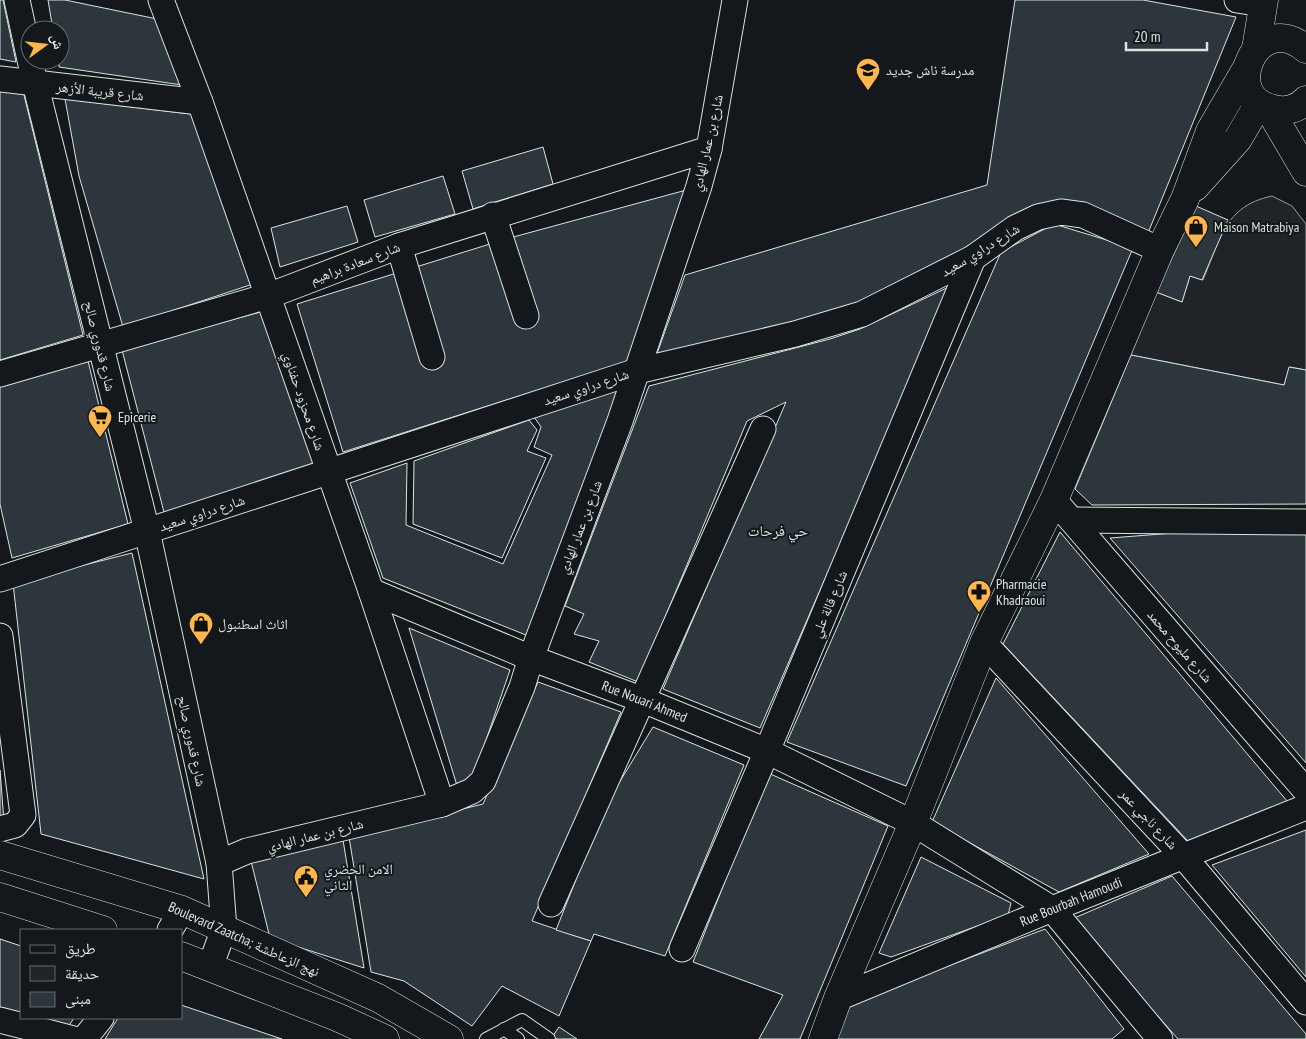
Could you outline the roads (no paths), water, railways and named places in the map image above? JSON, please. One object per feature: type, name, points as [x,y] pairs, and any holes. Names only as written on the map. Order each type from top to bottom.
[{"type":"street","name":"شارع قدوري صالح","points":[[17,0],[35,84],[147,531],[219,863],[224,929]]},
{"type":"street","name":"شارع بن عمار الهادي","points":[[219,863],[247,851],[442,804],[472,791],[483,781],[522,687],[637,371],[699,186],[709,149],[735,0]]},
{"type":"street","name":"شارع محزود حفناوي","points":[[157,1],[200,102],[371,591],[442,804]]},
{"type":"street","points":[[1254,1],[1251,60],[1246,83],[1251,94],[1264,106],[1306,172]]},
{"type":"street","points":[[823,1039],[838,998],[913,823],[984,643],[1063,510],[1160,250],[1184,199],[1210,130],[1251,60],[1265,42],[1276,39],[1288,39],[1306,49]]},
{"type":"street","name":"شارع قريبة الأزهر","points":[[0,79],[200,102]]},
{"type":"street","points":[[1264,106],[1281,111],[1293,109],[1306,100]]},
{"type":"street","points":[[1184,199],[1264,106]]},
{"type":"street","name":"شارع سعادة براهيم","points":[[0,374],[268,296],[399,246],[493,215],[709,149]]},
{"type":"street","name":"شارع دراوي سعيد","points":[[0,579],[637,371],[795,334],[862,314],[973,258],[1015,228],[1038,217],[1061,212],[1083,215],[1160,250]]},
{"type":"street","points":[[493,215],[526,316]]},
{"type":"street","points":[[399,246],[432,357]]},
{"type":"street","name":"شارع قالة علي","points":[[682,949],[973,258]]},
{"type":"street","points":[[551,904],[763,429]]},
{"type":"street","points":[[1063,510],[1306,522]]},
{"type":"street","name":"شارع مليوح محمد","points":[[1063,510],[1306,791]]},
{"type":"street","name":"Rue Nouari Ahmed","points":[[371,591],[531,658],[643,700],[767,751],[913,823]]},
{"type":"street","points":[[0,636],[7,751],[23,815],[15,825],[0,829]]},
{"type":"street","name":"شارع ناجي عمر","points":[[984,643],[1184,857],[1306,1002]]},
{"type":"street","name":"Rue Bourbah Hamoudi","points":[[838,998],[1052,908],[1306,807]]},
{"type":"street","points":[[913,823],[1052,908],[1147,1035]]},
{"type":"street","name":"Boulevard Zaatcha; نهج الزعاطشة","points":[[0,855],[176,920],[224,929],[378,998],[449,1039]]},
{"type":"street","points":[[0,898],[100,929]]},
{"type":"street","points":[[210,967],[224,929]]},
{"type":"street","points":[[182,956],[337,1017],[384,1039]]},
{"type":"street","points":[[84,1039],[100,1019]]},
{"type":"street","points":[[0,1020],[74,1039]]},
{"type":"lane","points":[[486,1039],[522,1020],[549,1039]]},
{"type":"lane","points":[[504,1030],[518,1039]]},
{"type":"place","name":"مدرسة ناش جديد","points":[[868,91]]},
{"type":"place","name":"Maison Matrabiya","points":[[1196,248]]},
{"type":"place","name":"Epicerie","points":[[100,438]]},
{"type":"place","name":"Pharmacie Khadraoui","points":[[979,613]]},
{"type":"place","name":"اثاث اسطنبول","points":[[201,645]]},
{"type":"place","name":"الامن الحضري الثاني","points":[[306,898]]},
{"type":"district","name":"حي فرحات","points":[[778,531]]}]
